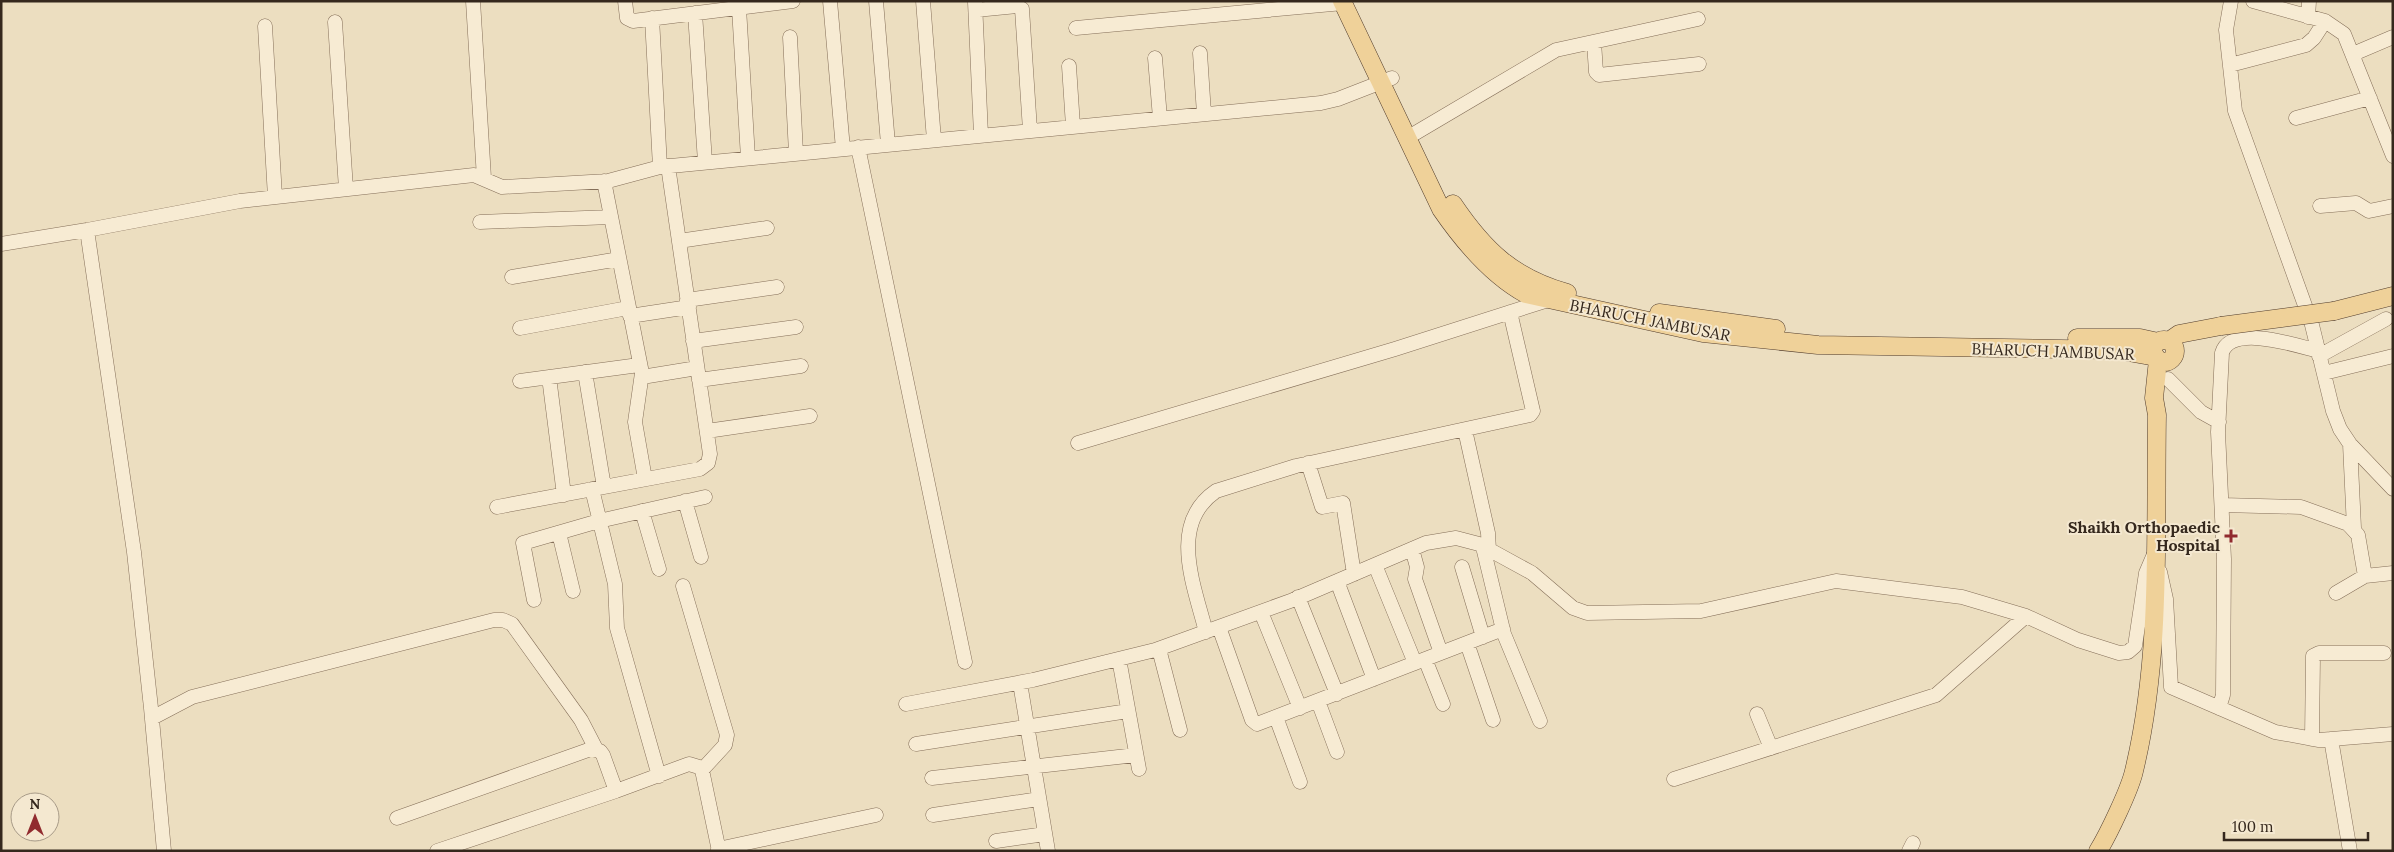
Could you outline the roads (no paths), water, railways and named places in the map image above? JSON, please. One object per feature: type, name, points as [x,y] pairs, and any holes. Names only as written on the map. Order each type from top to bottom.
[{"type":"main road","name":"BHARUCH JAMBUSAR","points":[[1347,2],[1387,80],[1411,135],[1442,189],[1472,233],[1531,288],[1548,300],[1698,332],[1818,345],[2164,352]]},
{"type":"main road","name":"BHARUCH JAMBUSAR","points":[[1531,288],[1653,312],[1808,334],[1974,338],[2140,338],[2164,352]]},
{"type":"main road","points":[[2164,352],[2217,327],[2334,311],[2393,296]]},
{"type":"main road","points":[[2157,414],[2165,401],[2168,379],[2164,352]]},
{"type":"main road","points":[[2098,851],[2134,773],[2147,701],[2154,604],[2157,414],[2154,398],[2164,352]]},
{"type":"street","points":[[473,1],[484,178]]},
{"type":"street","points":[[625,1],[630,20],[784,2]]},
{"type":"street","points":[[830,1],[843,149]]},
{"type":"street","points":[[876,1],[888,144]]},
{"type":"street","points":[[923,1],[934,140]]},
{"type":"street","points":[[2231,1],[2226,30],[2234,111],[2312,325],[2333,411],[2340,429],[2350,444],[2393,490]]},
{"type":"street","points":[[2252,1],[2325,21],[2344,34],[2393,156]]},
{"type":"street","points":[[2308,1],[2308,16]]},
{"type":"street","points":[[1076,28],[1347,2]]},
{"type":"street","points":[[981,135],[976,6],[1016,6],[1022,9],[1030,130]]},
{"type":"street","points":[[739,8],[748,158]]},
{"type":"street","points":[[695,13],[705,162]]},
{"type":"street","points":[[498,507],[704,466],[710,458],[679,240],[664,166],[652,18]]},
{"type":"street","points":[[1411,135],[1556,50],[1698,19]]},
{"type":"street","points":[[2230,65],[2306,45],[2314,38],[2325,21]]},
{"type":"street","points":[[335,22],[346,189]]},
{"type":"street","points":[[265,26],[276,197]]},
{"type":"street","points":[[790,36],[796,153]]},
{"type":"street","points":[[2353,54],[2393,37]]},
{"type":"street","points":[[1594,42],[1596,72],[1598,75],[1699,64]]},
{"type":"street","points":[[1200,53],[1204,114]]},
{"type":"street","points":[[1155,58],[1160,118]]},
{"type":"street","points":[[1069,66],[1073,126]]},
{"type":"street","points":[[1,244],[88,230],[240,201],[474,175],[502,186],[604,181],[664,166],[1330,102],[1387,80]]},
{"type":"street","points":[[2296,118],[2370,98]]},
{"type":"street","points":[[858,147],[965,662]]},
{"type":"street","points":[[604,181],[640,369],[636,422],[645,479]]},
{"type":"street","points":[[2320,206],[2356,203],[2369,211],[2393,206]]},
{"type":"street","points":[[480,222],[610,217]]},
{"type":"street","points":[[679,240],[767,228]]},
{"type":"street","points":[[88,230],[133,545],[164,851]]},
{"type":"street","points":[[512,278],[619,259]]},
{"type":"street","points":[[520,328],[688,304],[777,287]]},
{"type":"street","points":[[1078,443],[1395,349],[1548,300]]},
{"type":"street","points":[[1206,632],[1193,580],[1187,544],[1190,522],[1197,508],[1216,491],[1308,463],[1528,416],[1532,413],[1510,312]]},
{"type":"street","points":[[2219,708],[2223,686],[2224,559],[2219,422],[2222,353],[2228,344],[2265,338],[2319,353],[2386,319]]},
{"type":"street","points":[[693,341],[796,327]]},
{"type":"street","points":[[2324,373],[2393,356]]},
{"type":"street","points":[[520,381],[585,372],[640,369],[648,376],[802,366]]},
{"type":"street","points":[[585,372],[598,488],[599,521],[615,584],[617,628],[659,776]]},
{"type":"street","points":[[549,377],[564,495]]},
{"type":"street","points":[[2168,379],[2201,412],[2219,422]]},
{"type":"street","points":[[706,431],[810,416]]},
{"type":"street","points":[[1465,430],[1488,533],[1486,548],[1503,629],[1540,720]]},
{"type":"street","points":[[2350,444],[2354,528],[2358,535],[2364,576]]},
{"type":"street","points":[[1308,463],[1322,507],[1343,503],[1354,574]]},
{"type":"street","points":[[534,600],[522,545],[599,521],[705,497]]},
{"type":"street","points":[[685,501],[701,557]]},
{"type":"street","points":[[2222,505],[2306,508],[2354,528]]},
{"type":"street","points":[[642,511],[659,569]]},
{"type":"street","points":[[559,533],[573,591]]},
{"type":"street","points":[[906,704],[1020,683],[1159,649],[1298,597],[1432,541],[1456,538],[1486,548],[1532,572],[1573,608],[1587,613],[1701,611],[1833,581],[1958,596],[2119,653],[2128,652],[2135,646],[2146,573],[2155,552]]},
{"type":"street","points":[[1412,549],[1417,567],[1415,579],[1441,653]]},
{"type":"street","points":[[2155,552],[2166,599],[2169,684],[2173,688],[2275,732],[2312,739],[2393,734]]},
{"type":"street","points":[[1375,565],[1420,661],[1443,704]]},
{"type":"street","points":[[1462,567],[1483,637]]},
{"type":"street","points":[[2336,592],[2364,576],[2393,573]]},
{"type":"street","points":[[1337,581],[1374,679]]},
{"type":"street","points":[[683,586],[728,738],[725,745],[702,770]]},
{"type":"street","points":[[1298,597],[1336,694]]},
{"type":"street","points":[[1260,612],[1300,708]]},
{"type":"street","points":[[1674,779],[1936,695],[2023,619]]},
{"type":"street","points":[[152,718],[192,696],[494,620],[503,620],[512,624],[580,720],[596,749],[603,755],[616,792]]},
{"type":"street","points":[[1220,626],[1252,720],[1259,724],[1503,629]]},
{"type":"street","points":[[1467,643],[1493,720]]},
{"type":"street","points":[[1159,649],[1180,730]]},
{"type":"street","points":[[2312,739],[2313,656],[2319,653],[2384,653]]},
{"type":"street","points":[[1118,659],[1139,769]]},
{"type":"street","points":[[1020,683],[1048,851]]},
{"type":"street","points":[[1318,701],[1337,752]]},
{"type":"street","points":[[916,744],[1128,711]]},
{"type":"street","points":[[1757,714],[1771,748]]},
{"type":"street","points":[[1276,717],[1300,782]]},
{"type":"street","points":[[2331,739],[2350,851]]},
{"type":"street","points":[[397,818],[596,749]]},
{"type":"street","points":[[932,778],[1136,755]]},
{"type":"street","points":[[437,851],[616,792],[689,764],[702,770],[719,850],[876,815]]},
{"type":"street","points":[[933,815],[1039,799]]},
{"type":"street","points":[[996,841],[1045,834]]},
{"type":"place","name":"Shaikh Orthopaedic Hospital","points":[[2231,536]]}]
